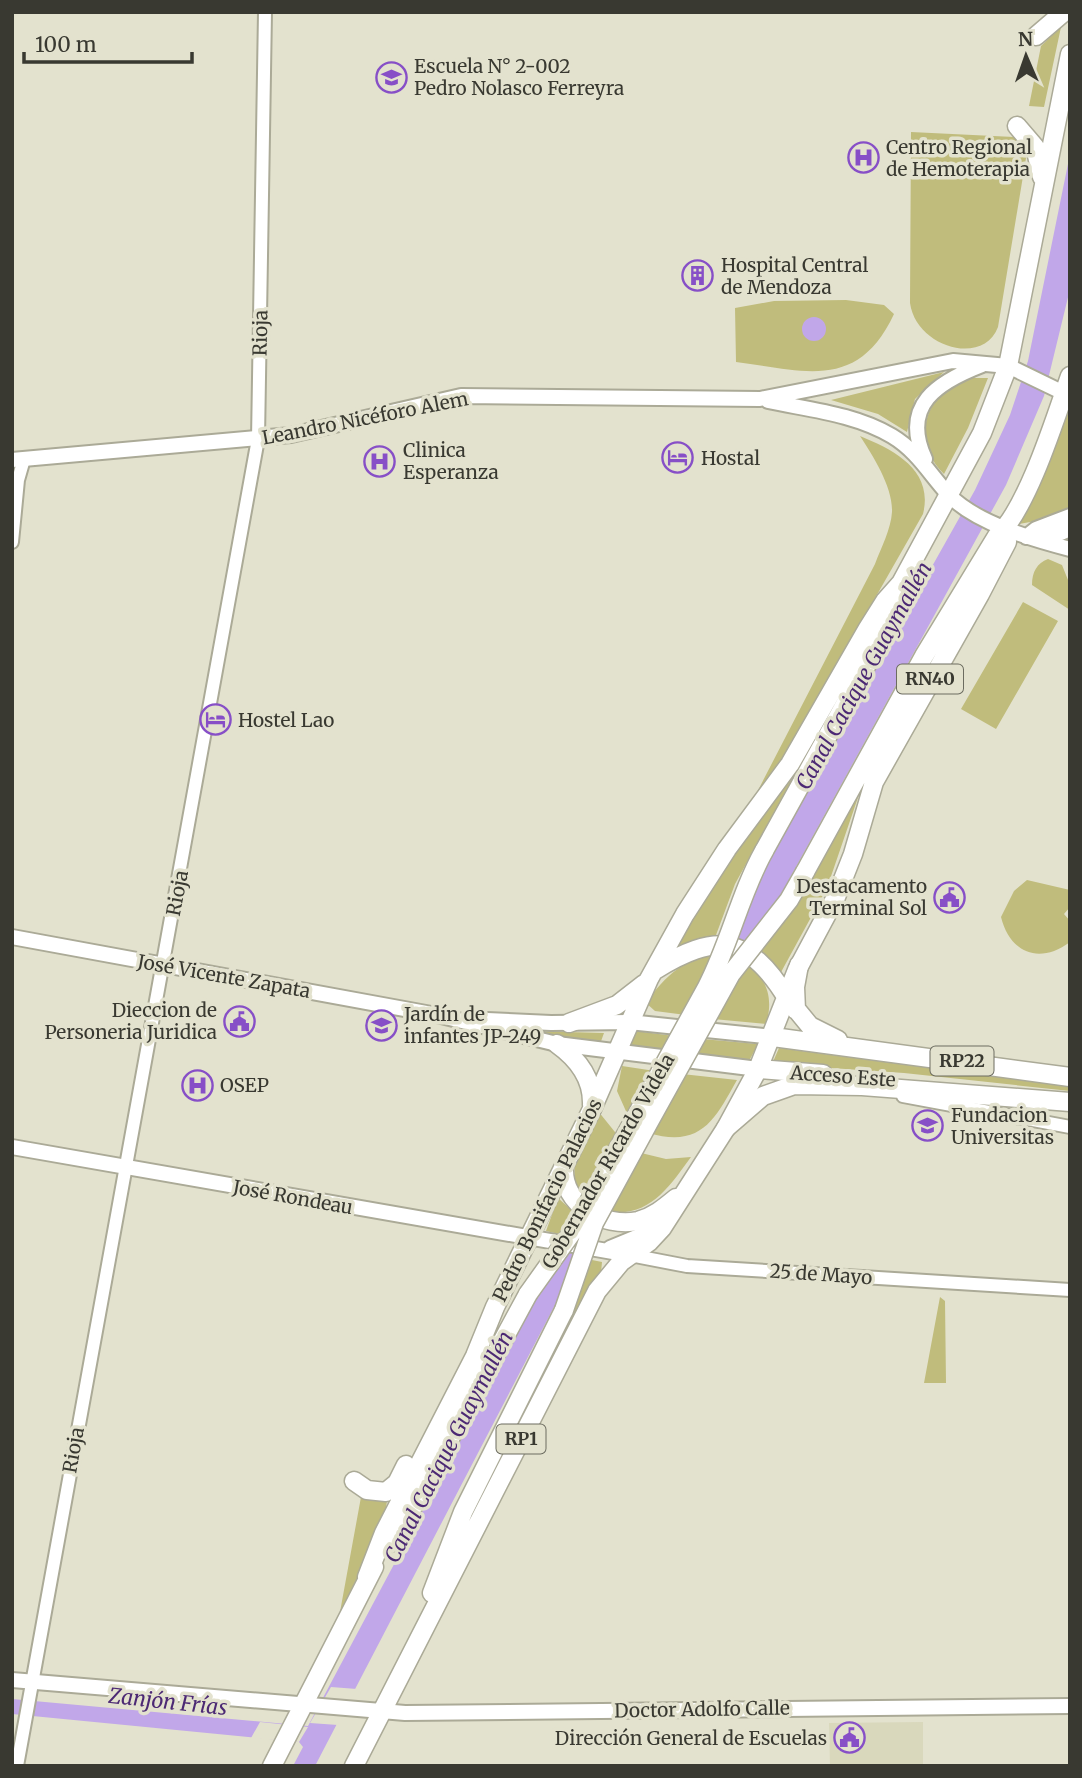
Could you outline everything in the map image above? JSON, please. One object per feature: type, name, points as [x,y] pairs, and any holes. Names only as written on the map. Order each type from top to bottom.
[{"type":"highway","points":[[1036,36],[1064,12]]},
{"type":"highway","name":"Gobernador Ricardo Videla","points":[[716,866],[790,764],[868,628],[885,601],[901,583],[982,432],[1029,375],[1043,189],[1070,54]]},
{"type":"highway","points":[[1017,125],[1035,147],[1043,189]]},
{"type":"highway","name":"Gobernador Ricardo Videla","points":[[272,1766],[289,1733],[311,1706],[368,1577],[408,1516],[528,1294],[573,1231],[683,1045],[740,961],[789,900],[924,656],[997,536],[1006,528],[1033,474],[1068,388]]},
{"type":"highway","name":"Gobernador Ricardo Videla","points":[[354,1766],[421,1630],[597,1291],[614,1269],[636,1256],[665,1223],[726,1128],[758,1069],[791,1004],[799,965],[836,897],[853,854],[874,782],[980,594],[1007,542],[1006,528]]},
{"type":"highway","name":"Gobernador Ricardo Videla","points":[[421,1630],[441,1564],[463,1512],[564,1310],[594,1223],[683,1045],[722,958],[750,880],[880,641],[897,605],[901,583]]},
{"type":"highway","name":"Pedro Bonifacio Palacios","points":[[368,1577],[384,1533],[475,1356],[495,1307],[592,1109],[652,975],[685,914],[716,866]]},
{"type":"highway","points":[[569,1023],[617,1005],[652,975],[693,949],[725,945],[749,953],[774,978],[810,1027],[854,1047]]},
{"type":"highway","points":[[774,978],[779,998],[776,1029]]},
{"type":"highway","name":"Acceso Este","points":[[776,1029],[854,1047],[1070,1077]]},
{"type":"highway","points":[[557,1044],[583,1069],[591,1088],[592,1109]]},
{"type":"highway","name":"Acceso Este","points":[[758,1069],[841,1075],[1070,1101]]},
{"type":"highway","points":[[841,1075],[928,1101]]},
{"type":"highway","points":[[726,1128],[771,1091],[784,1086],[816,1084],[888,1087],[1070,1101]]},
{"type":"highway","points":[[564,1167],[567,1189],[582,1206],[603,1218],[626,1222],[647,1218],[687,1189]]},
{"type":"highway","points":[[354,1481],[367,1490],[376,1492],[386,1492],[397,1483],[471,1338],[495,1307]]},
{"type":"main road","name":"Leandro Nicéforo Alem","points":[[760,399],[944,362],[990,363],[1068,388]]},
{"type":"main road","points":[[932,474],[918,440],[922,406],[930,393],[946,380],[990,363]]},
{"type":"main road","name":"Leandro Nicéforo Alem","points":[[18,459],[258,439],[324,430],[461,396],[760,399],[862,421],[907,446],[949,496],[1026,537],[1070,549]]},
{"type":"main road","points":[[1026,537],[1036,529],[1070,516]]},
{"type":"main road","points":[[1042,541],[1070,529]]},
{"type":"main road","name":"José Vicente Zapata","points":[[12,937],[437,1015],[557,1044],[616,1053]]},
{"type":"main road","name":"José Vicente Zapata","points":[[437,1015],[503,1021],[629,1022]]},
{"type":"main road","name":"Acceso Este","points":[[629,1022],[683,1045],[758,1069]]},
{"type":"main road","name":"Acceso Este","points":[[616,1053],[661,1060],[707,1030],[776,1029]]},
{"type":"main road","name":"José Rondeau","points":[[12,1147],[582,1246]]},
{"type":"main road","points":[[582,1246],[633,1241],[665,1223]]},
{"type":"main road","name":"25 de Mayo","points":[[582,1246],[636,1256]]},
{"type":"main road","name":"Doctor Adolfo Calle","points":[[12,1680],[380,1712],[1070,1706]]},
{"type":"street","name":"Rioja","points":[[17,1766],[258,439],[265,12]]},
{"type":"street","points":[[12,542],[18,459]]},
{"type":"street","points":[[816,1084],[928,1101],[1070,1128]]},
{"type":"street","name":"25 de Mayo","points":[[636,1256],[687,1266],[1070,1290]]},
{"type":"shaded area","points":[[1061,27],[1044,107],[1029,106],[1041,46]]},
{"type":"shaded area","points":[[911,132],[1014,137],[1025,144],[1027,152],[998,327],[990,339],[979,346],[965,349],[937,340],[924,331],[915,318],[910,303]]},
{"type":"shaded area","points":[[1070,154],[1070,289],[1044,396],[1006,485],[555,1305],[315,1766],[293,1766],[303,1747],[299,1742],[12,1714],[12,1699],[308,1726],[800,801],[975,490],[1010,415],[1028,361]]},
{"type":"shaded area","points":[[846,300],[884,305],[894,314],[880,339],[864,355],[846,365],[827,370],[807,371],[736,362],[735,308],[774,301]]},
{"type":"shaded area","points":[[814,317],[825,324],[826,329],[819,340],[814,341],[803,334],[802,329],[809,318]]},
{"type":"shaded area","points":[[944,372],[915,399],[907,432],[878,414],[831,400]]},
{"type":"shaded area","points":[[972,378],[988,378],[968,428],[944,474],[933,461],[927,446],[927,418],[943,393]]},
{"type":"shaded area","points":[[1069,410],[1070,507],[1047,519],[1019,524],[1050,461]]},
{"type":"shaded area","points":[[860,436],[898,455],[917,474],[923,485],[923,514],[776,772],[754,798],[875,564],[890,525],[892,512],[889,492]]},
{"type":"shaded area","points":[[1048,559],[1062,565],[1070,585],[1070,610],[1032,585],[1036,569]]},
{"type":"shaded area","points":[[1023,602],[1058,621],[996,729],[961,709]]},
{"type":"shaded area","points":[[795,775],[735,884],[716,935],[675,948],[737,846]]},
{"type":"shaded area","points":[[865,777],[827,888],[780,974],[758,949]]},
{"type":"shaded area","points":[[1027,880],[1070,890],[1070,907],[1064,914],[1070,921],[1070,942],[1059,949],[1037,954],[1027,952],[1011,939],[1005,929],[1001,917],[1014,891]]},
{"type":"shaded area","points":[[719,954],[686,1015],[655,1011],[646,1003],[677,969],[696,959]]},
{"type":"shaded area","points":[[744,961],[758,974],[767,989],[769,1005],[766,1024],[713,1019]]},
{"type":"shaded area","points":[[530,1031],[604,1033],[600,1044]]},
{"type":"shaded area","points":[[636,1031],[674,1036],[666,1051],[630,1047]]},
{"type":"shaded area","points":[[702,1039],[758,1044],[749,1061],[693,1055]]},
{"type":"shaded area","points":[[779,1048],[1060,1085],[1070,1087],[1070,1091],[904,1073],[772,1064]]},
{"type":"shaded area","points":[[622,1066],[655,1071],[629,1118],[617,1091]]},
{"type":"shaded area","points":[[682,1074],[737,1080],[721,1108],[704,1128],[681,1137],[648,1133]]},
{"type":"shaded area","points":[[598,1111],[619,1137],[586,1199],[578,1189],[575,1167],[577,1155]]},
{"type":"shaded area","points":[[637,1152],[666,1159],[691,1157],[666,1189],[646,1205],[621,1212],[606,1211]]},
{"type":"shaded area","points":[[558,1198],[577,1215],[567,1236],[546,1231]]},
{"type":"shaded area","points":[[587,1259],[602,1262],[601,1273],[558,1345]]},
{"type":"shaded area","points":[[940,1297],[945,1301],[946,1383],[924,1383]]},
{"type":"shaded area","points":[[361,1497],[387,1501],[383,1527],[340,1612]]},
{"type":"shaded area","points":[[923,1722],[923,1766],[830,1766],[829,1723]]},
{"type":"pier","points":[[331,1687],[357,1689],[338,1725],[310,1723]]},
{"type":"pier","points":[[260,1722],[308,1727],[299,1742],[251,1738]]},
{"type":"place","name":"Escuela N° 2-002 Pedro Nolasco Ferreyra","points":[[391,77]]},
{"type":"place","name":"Centro Regional de Hemoterapia","points":[[863,158]]},
{"type":"place","name":"Hospital Central de Mendoza","points":[[698,276]]},
{"type":"place","name":"Hostal","points":[[678,458]]},
{"type":"place","name":"Clinica Esperanza","points":[[380,461]]},
{"type":"place","name":"Hostel Lao","points":[[215,720]]},
{"type":"place","name":"Destacamento Terminal Sol","points":[[950,897]]},
{"type":"place","name":"Dieccion de Personeria Juridica","points":[[240,1021]]},
{"type":"place","name":"Jardín de infantes JP-249","points":[[381,1025]]},
{"type":"place","name":"OSEP","points":[[197,1085]]},
{"type":"place","name":"Fundacion Universitas","points":[[928,1126]]},
{"type":"place","name":"Dirección General de Escuelas","points":[[850,1738]]},
{"type":"water label","name":"Canal Cacique Guaymallén","points":[[864,676]]},
{"type":"water label","name":"Canal Cacique Guaymallén","points":[[449,1447]]},
{"type":"water label","name":"Zanjón Frías","points":[[168,1702]]}]
